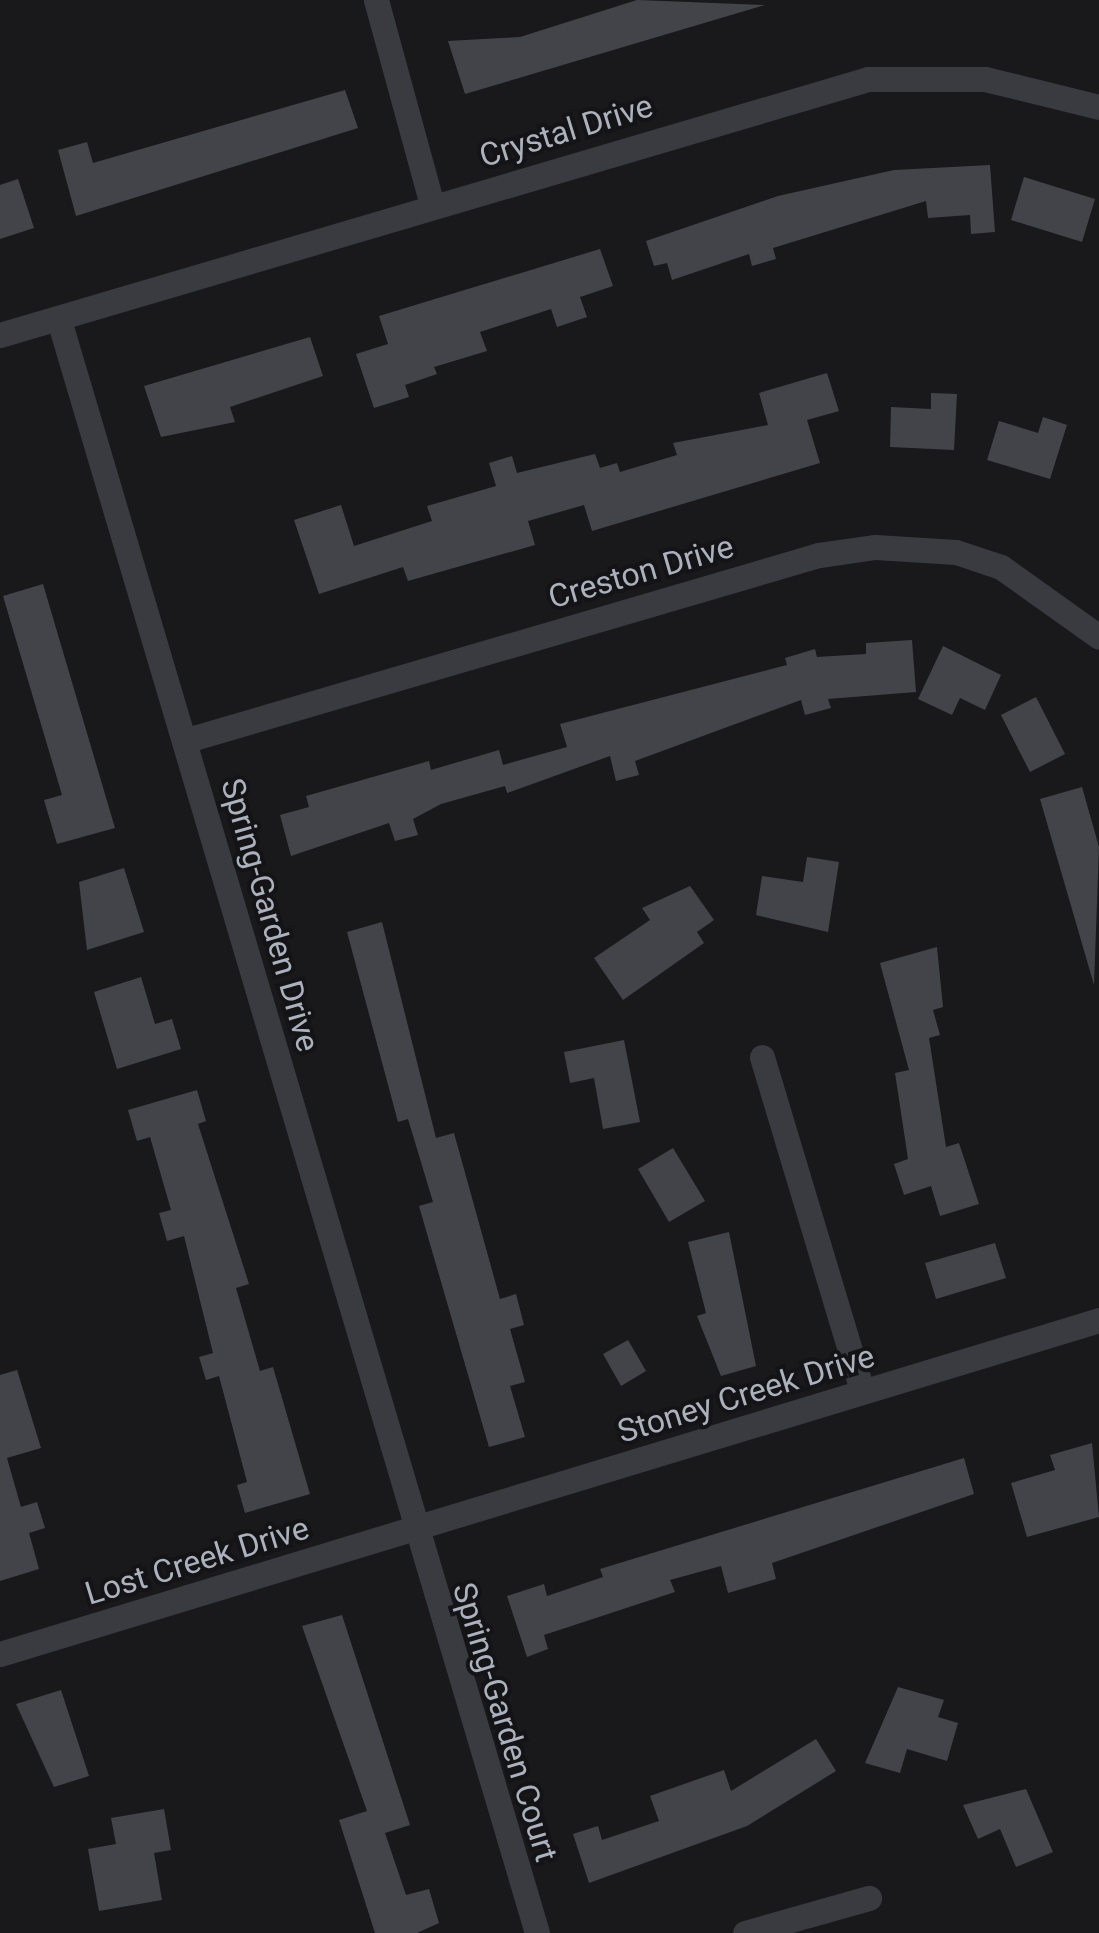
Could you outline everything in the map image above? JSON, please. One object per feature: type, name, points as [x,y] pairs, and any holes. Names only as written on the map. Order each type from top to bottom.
[{"type":"street","points":[[376,0],[432,205]]},
{"type":"street","name":"Crystal Drive","points":[[60,320],[432,205],[868,79],[986,79],[1099,107]]},
{"type":"street","points":[[0,335],[60,320]]},
{"type":"street","name":"Spring-Garden Drive","points":[[60,320],[187,740],[413,1530]]},
{"type":"street","name":"Creston Drive","points":[[187,740],[818,555],[875,547],[956,552],[1001,567],[1099,637]]},
{"type":"street","points":[[762,1058],[862,1391]]},
{"type":"street","name":"Stoney Creek Drive","points":[[413,1530],[1099,1320]]},
{"type":"street","name":"Lost Creek Drive","points":[[0,1654],[413,1530]]},
{"type":"street","name":"Spring-Garden Court","points":[[413,1530],[536,1933]]},
{"type":"street","points":[[745,1933],[870,1898]]},
{"type":"building","points":[[637,0],[765,5],[465,94],[448,41],[520,37]]},
{"type":"building","points":[[345,90],[358,128],[76,216],[58,150],[87,142],[93,163]]},
{"type":"building","points":[[990,165],[995,232],[971,234],[970,215],[928,218],[926,201],[773,248],[776,259],[752,266],[749,254],[672,280],[667,263],[654,266],[646,241],[778,196],[894,170]]},
{"type":"building","points":[[1024,177],[1095,199],[1082,242],[1011,220]]},
{"type":"building","points":[[18,179],[34,228],[0,239],[0,185]]},
{"type":"building","points":[[600,249],[613,286],[580,297],[587,317],[557,327],[551,309],[480,332],[487,351],[434,367],[437,374],[405,385],[409,397],[374,408],[356,354],[388,344],[379,316]]},
{"type":"building","points":[[310,337],[323,376],[230,407],[235,422],[161,437],[144,386]]},
{"type":"building","points":[[827,373],[839,411],[807,420],[820,463],[592,531],[584,505],[528,521],[535,545],[408,581],[403,567],[319,594],[294,520],[341,505],[354,546],[432,521],[427,506],[496,486],[489,463],[512,456],[517,473],[595,454],[600,468],[617,463],[620,472],[677,455],[673,443],[768,425],[759,393]]},
{"type":"building","points":[[931,393],[957,394],[954,450],[890,447],[891,407],[931,409]]},
{"type":"building","points":[[1043,417],[1067,425],[1050,479],[987,460],[999,421],[1038,433]]},
{"type":"building","points":[[43,584],[115,828],[57,844],[44,800],[62,795],[3,596]]},
{"type":"building","points":[[912,640],[916,692],[828,699],[831,708],[805,715],[801,700],[635,761],[639,775],[616,781],[610,756],[507,793],[505,786],[441,804],[413,819],[418,835],[395,841],[389,823],[291,856],[280,815],[309,807],[306,796],[429,761],[431,770],[499,750],[503,765],[567,747],[560,724],[787,665],[785,658],[815,649],[817,657],[866,654],[866,643]]},
{"type":"building","points":[[943,646],[1001,675],[985,710],[960,698],[952,715],[918,699]]},
{"type":"building","points":[[1036,697],[1065,754],[1030,772],[1001,715]]},
{"type":"building","points":[[1082,787],[1099,847],[1094,985],[1040,799]]},
{"type":"building","points":[[807,857],[839,862],[828,932],[756,915],[762,876],[803,882]]},
{"type":"building","points":[[124,868],[144,932],[87,950],[79,882]]},
{"type":"building","points":[[690,886],[714,920],[697,932],[704,943],[623,1000],[594,958],[650,920],[642,908]]},
{"type":"building","points":[[382,922],[436,1138],[454,1133],[500,1299],[516,1294],[524,1325],[510,1329],[525,1382],[510,1386],[525,1437],[489,1447],[419,1206],[433,1202],[408,1119],[398,1122],[347,932]]},
{"type":"building","points":[[937,947],[943,1007],[933,1010],[940,1035],[929,1038],[946,1147],[959,1143],[979,1204],[940,1216],[931,1186],[904,1195],[894,1164],[908,1159],[895,1073],[909,1070],[880,963]]},
{"type":"building","points":[[141,977],[155,1024],[172,1019],[181,1049],[117,1069],[94,992]]},
{"type":"building","points":[[624,1040],[640,1122],[603,1129],[594,1078],[570,1083],[564,1052]]},
{"type":"building","points":[[197,1090],[206,1121],[198,1124],[249,1284],[236,1288],[260,1371],[273,1367],[310,1494],[245,1513],[237,1485],[247,1482],[219,1376],[206,1380],[199,1357],[213,1353],[184,1236],[167,1241],[159,1213],[171,1210],[150,1137],[137,1141],[128,1110]]},
{"type":"building","points":[[673,1148],[705,1201],[669,1222],[638,1169]]},
{"type":"building","points":[[729,1232],[756,1366],[721,1376],[697,1316],[706,1313],[688,1242]]},
{"type":"building","points":[[995,1243],[1006,1278],[936,1299],[925,1263]]},
{"type":"building","points":[[628,1340],[646,1371],[621,1386],[603,1354]]},
{"type":"building","points":[[17,1370],[41,1448],[7,1458],[21,1507],[37,1502],[45,1528],[29,1533],[39,1569],[0,1581],[0,1375]]},
{"type":"building","points":[[1092,1443],[1099,1517],[1027,1537],[1011,1483],[1055,1470],[1050,1455]]},
{"type":"building","points":[[964,1458],[974,1494],[772,1563],[776,1579],[728,1593],[721,1566],[670,1580],[675,1592],[544,1635],[548,1649],[527,1657],[507,1596],[544,1584],[547,1596],[603,1577],[600,1569]]},
{"type":"building","points":[[342,1615],[410,1825],[385,1833],[406,1895],[429,1889],[439,1923],[417,1933],[375,1933],[339,1820],[367,1811],[302,1626]]},
{"type":"building","points":[[898,1687],[944,1700],[938,1717],[958,1723],[947,1761],[907,1749],[900,1773],[865,1763]]},
{"type":"building","points":[[61,1690],[89,1776],[54,1787],[16,1704]]},
{"type":"building","points":[[816,1739],[836,1771],[747,1826],[589,1883],[573,1834],[598,1826],[602,1840],[659,1821],[650,1796],[724,1770],[731,1791]]},
{"type":"building","points":[[1026,1789],[1053,1852],[1016,1867],[1000,1829],[978,1839],[963,1805]]},
{"type":"building","points":[[164,1809],[171,1850],[154,1853],[162,1900],[99,1911],[88,1849],[116,1844],[111,1818]]}]
